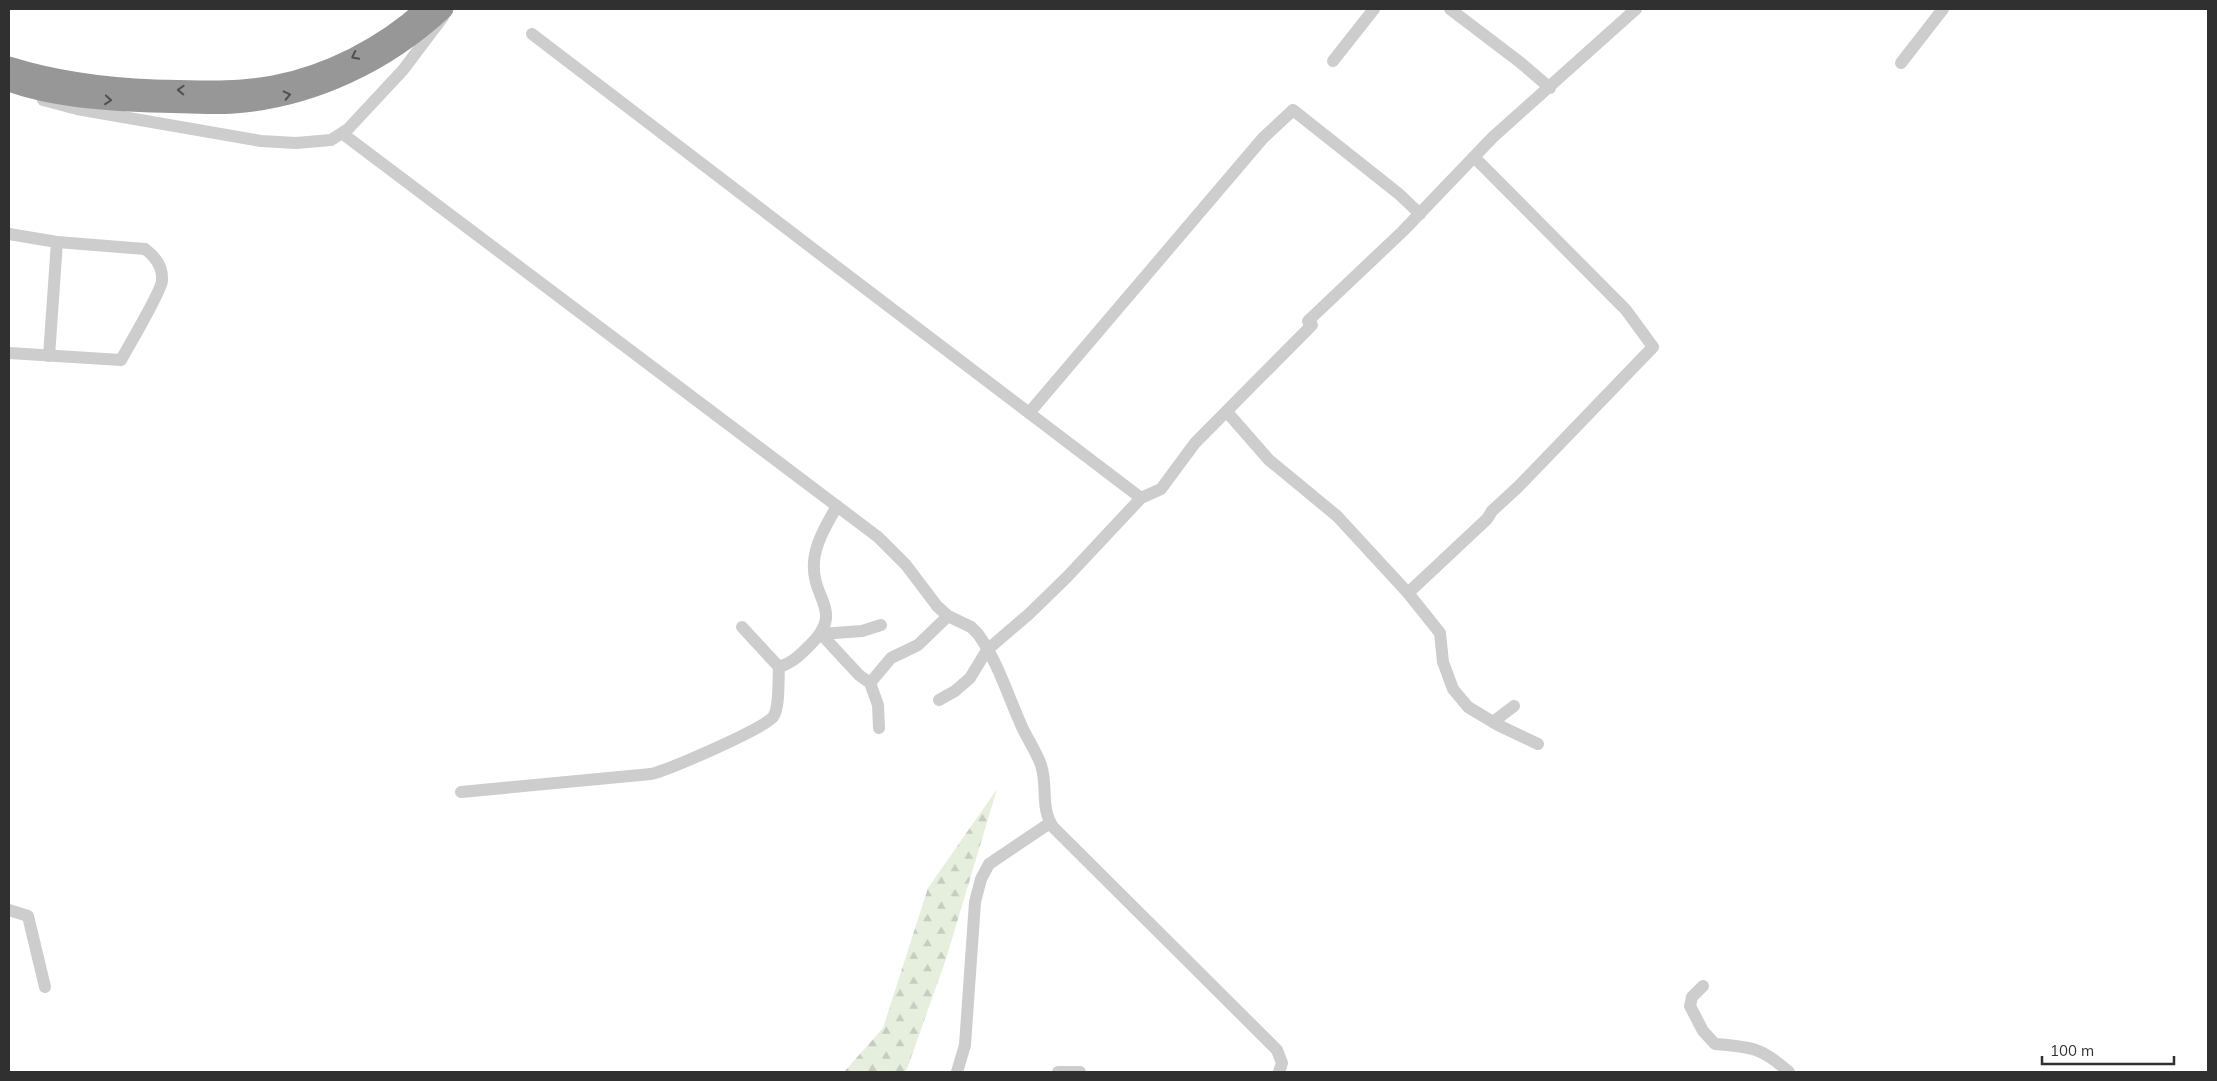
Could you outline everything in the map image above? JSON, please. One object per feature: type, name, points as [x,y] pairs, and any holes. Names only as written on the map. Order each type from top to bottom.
[{"type":"highway","points":[[9,66],[36,75],[79,83],[130,88],[205,91],[273,85],[349,59],[386,39],[424,9]]},
{"type":"highway","points":[[9,82],[54,94],[135,102],[234,104],[269,99],[292,94],[341,78],[365,66],[409,38],[444,9]]},
{"type":"street","points":[[9,91],[78,109],[261,141],[296,143],[331,140],[344,134],[403,70],[450,9]]},
{"type":"street","points":[[1333,62],[1374,9]]},
{"type":"street","points":[[1450,9],[1521,63],[1550,88]]},
{"type":"street","points":[[939,700],[955,691],[970,678],[987,650],[1029,614],[1141,498],[1161,489],[1195,443],[1493,137],[1550,88],[1636,9]]},
{"type":"street","points":[[1901,63],[1943,9]]},
{"type":"street","points":[[532,34],[1141,498]]},
{"type":"street","points":[[1029,413],[1263,138],[1294,110],[1400,194],[1420,214]]},
{"type":"street","points":[[344,134],[888,545],[937,606],[948,616],[971,627],[987,650],[1038,758],[1044,775],[1045,808],[1050,823],[1056,832],[1277,1050],[1282,1063],[1279,1072]]},
{"type":"street","points":[[1408,593],[1518,487],[1652,347],[1626,310],[1474,157]]},
{"type":"street","points":[[9,234],[57,242],[145,249],[155,256],[160,265],[162,282],[121,360],[9,353]]},
{"type":"street","points":[[49,356],[57,242]]},
{"type":"street","points":[[1227,412],[1269,460],[1337,516],[1408,593],[1440,633],[1443,662],[1453,689],[1468,707],[1493,722],[1538,744]]},
{"type":"street","points":[[779,667],[792,663],[821,634],[827,623],[827,614],[818,590],[814,562],[826,527],[837,506]]},
{"type":"street","points":[[870,682],[891,658],[918,645],[948,616]]},
{"type":"street","points":[[821,634],[862,631],[881,625]]},
{"type":"street","points":[[461,792],[637,776],[667,770],[747,733],[772,718],[776,710],[779,667],[742,627]]},
{"type":"street","points":[[821,634],[859,675],[870,682],[878,705],[878,728]]},
{"type":"street","points":[[1493,722],[1514,706]]},
{"type":"street","points":[[957,1072],[965,1045],[975,902],[981,879],[989,864],[1050,823]]},
{"type":"street","points":[[9,910],[28,916],[46,987]]},
{"type":"street","points":[[1703,986],[1692,997],[1690,1006],[1703,1031],[1715,1044],[1755,1048],[1772,1057],[1788,1072]]},
{"type":"street","points":[[1058,1072],[1080,1072]]},
{"type":"green space","points":[[997,789],[946,959],[907,1069],[904,1072],[844,1072],[883,1028],[928,888]]}]
